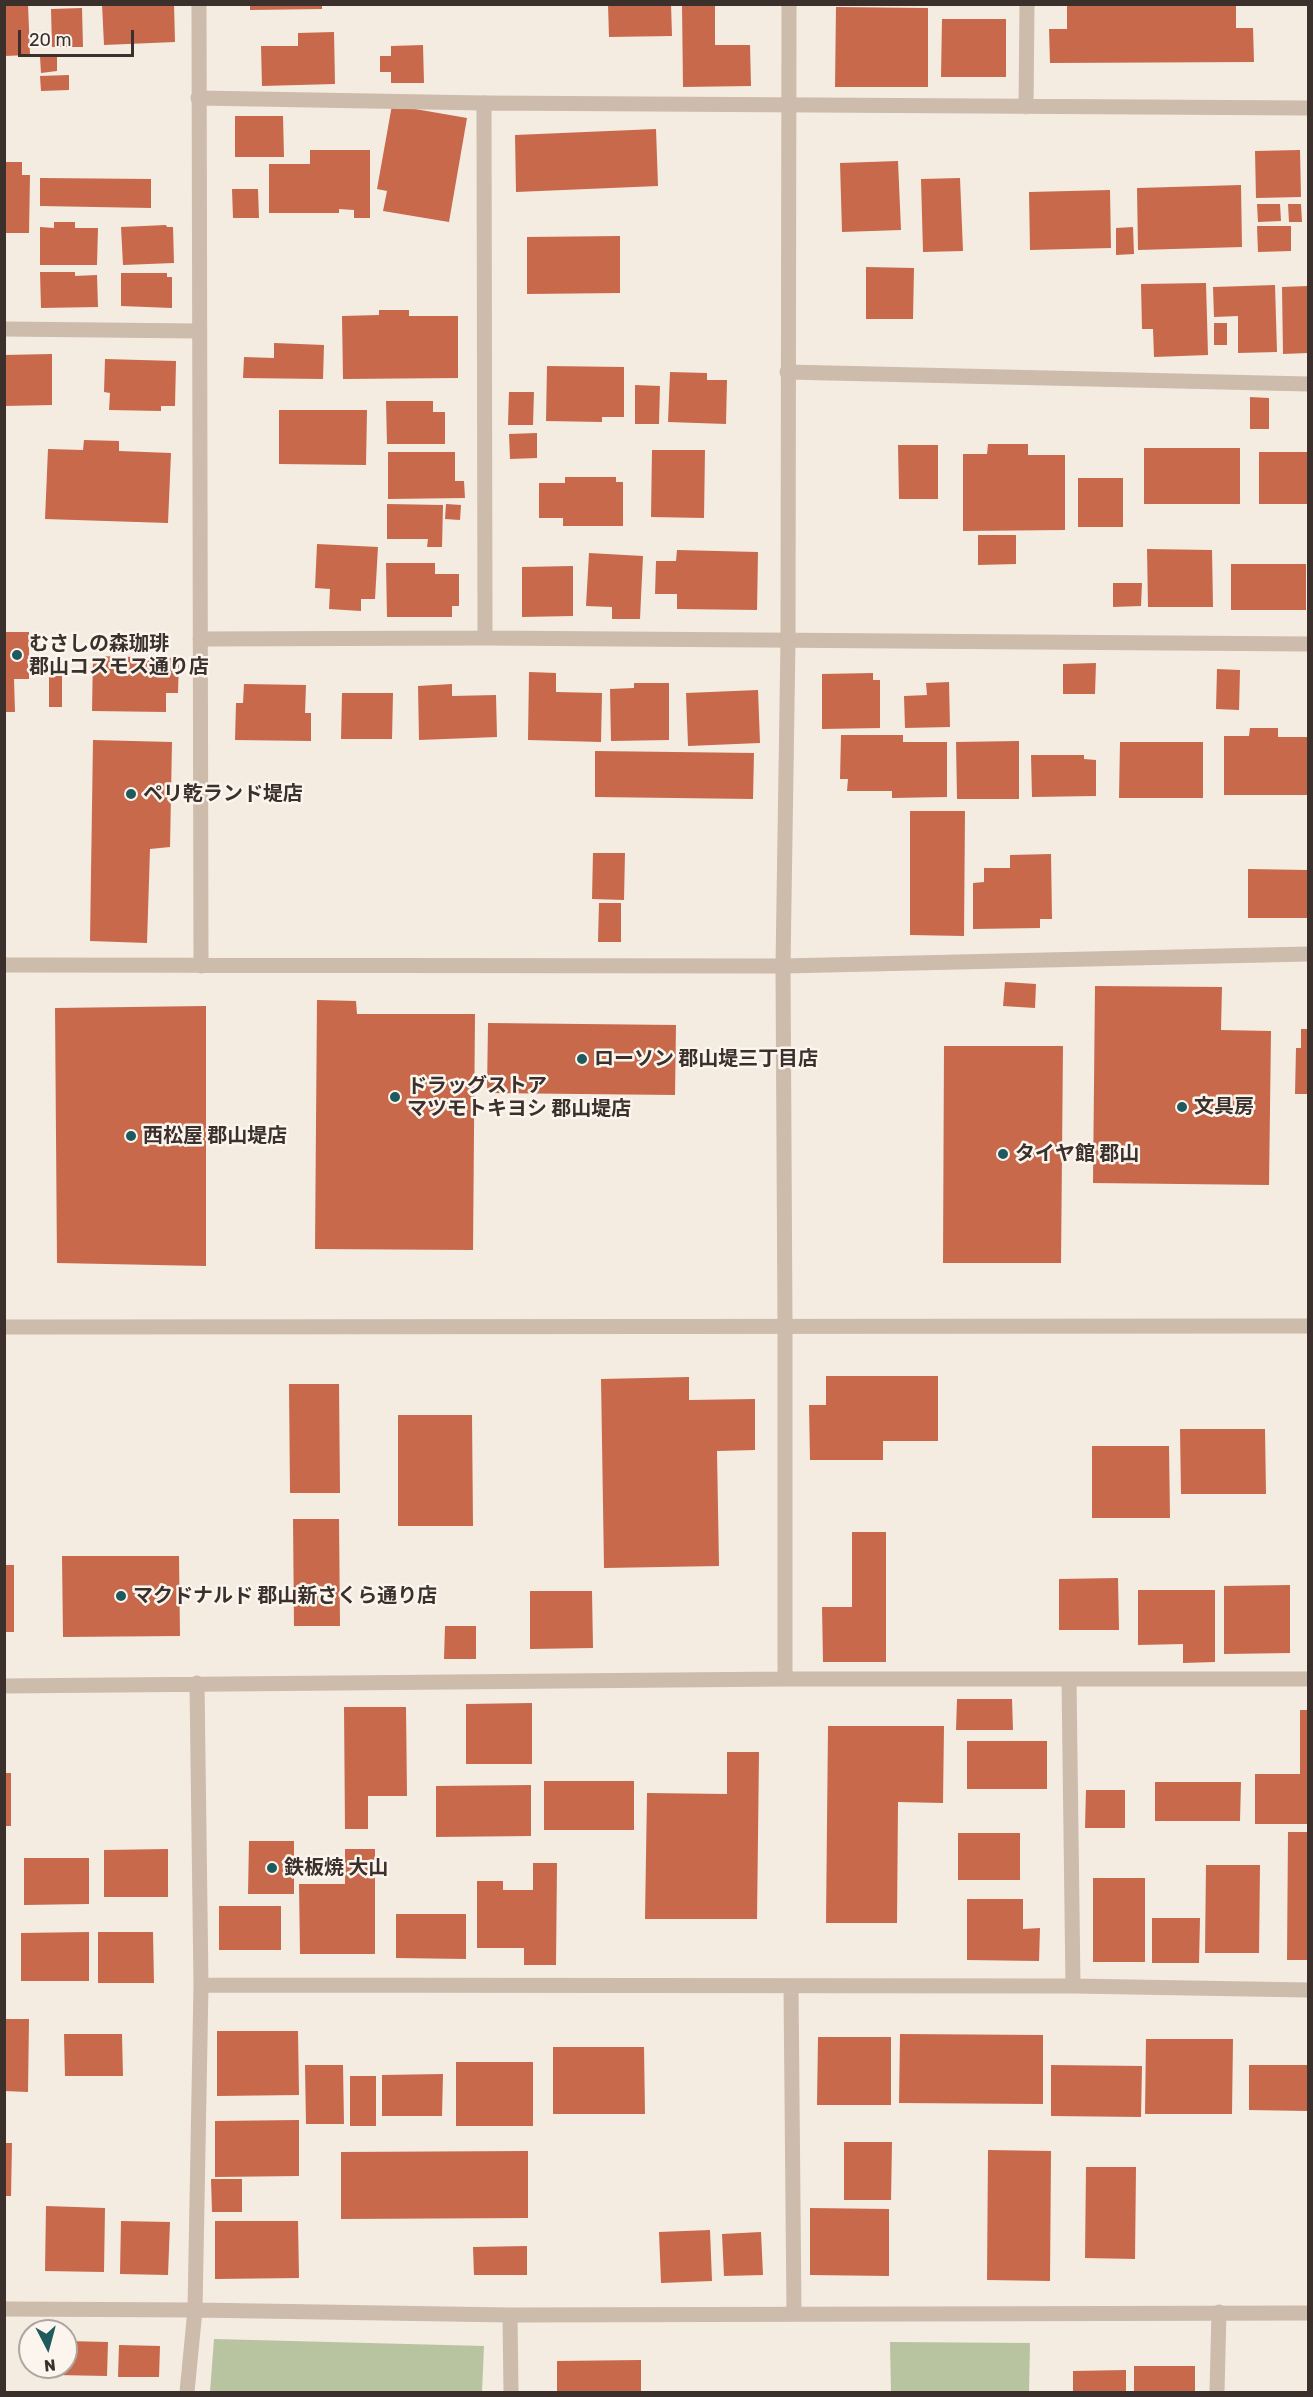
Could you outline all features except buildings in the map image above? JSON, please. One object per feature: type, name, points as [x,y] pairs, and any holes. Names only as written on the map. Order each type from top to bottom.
[{"type":"street","points":[[199,4],[201,966]]},
{"type":"street","points":[[785,1679],[783,966],[788,640],[789,4]]},
{"type":"street","points":[[1026,107],[1027,4]]},
{"type":"street","points":[[198,98],[484,104],[1308,108]]},
{"type":"street","points":[[484,104],[484,638]]},
{"type":"street","points":[[4,329],[198,331]]},
{"type":"street","points":[[787,372],[1308,384]]},
{"type":"street","points":[[200,639],[484,638],[1308,644]]},
{"type":"street","points":[[4,965],[783,966],[1308,954]]},
{"type":"street","points":[[4,1327],[1308,1326]]},
{"type":"street","points":[[4,1686],[785,1679],[1308,1679]]},
{"type":"street","points":[[1069,1680],[1073,1986]]},
{"type":"street","points":[[187,2392],[195,2310],[201,1985],[197,1683]]},
{"type":"street","points":[[201,1985],[1073,1986],[1308,1990]]},
{"type":"street","points":[[791,1986],[794,2314]]},
{"type":"street","points":[[4,2309],[510,2315],[1308,2313]]},
{"type":"street","points":[[1217,2392],[1219,2312]]},
{"type":"street","points":[[510,2315],[511,2392]]},
{"type":"green space","points":[[214,2339],[484,2346],[482,2392],[210,2392]]},
{"type":"green space","points":[[890,2342],[1030,2343],[1029,2392],[891,2392]]},
{"type":"place","name":"むさしの森珈琲 郡山コスモス通り店","points":[[17,655]]},
{"type":"place","name":"ペリ乾ランド堤店","points":[[131,794]]},
{"type":"place","name":"ローソン 郡山堤三丁目店","points":[[582,1059]]},
{"type":"place","name":"ドラッグストア マツモトキヨシ 郡山堤店","points":[[395,1097]]},
{"type":"place","name":"文具房","points":[[1182,1107]]},
{"type":"place","name":"西松屋 郡山堤店","points":[[131,1136]]},
{"type":"place","name":"タイヤ館 郡山","points":[[1003,1154]]},
{"type":"place","name":"マクドナルド 郡山新さくら通り店","points":[[121,1596]]},
{"type":"place","name":"鉄板焼 大山","points":[[272,1868]]}]
